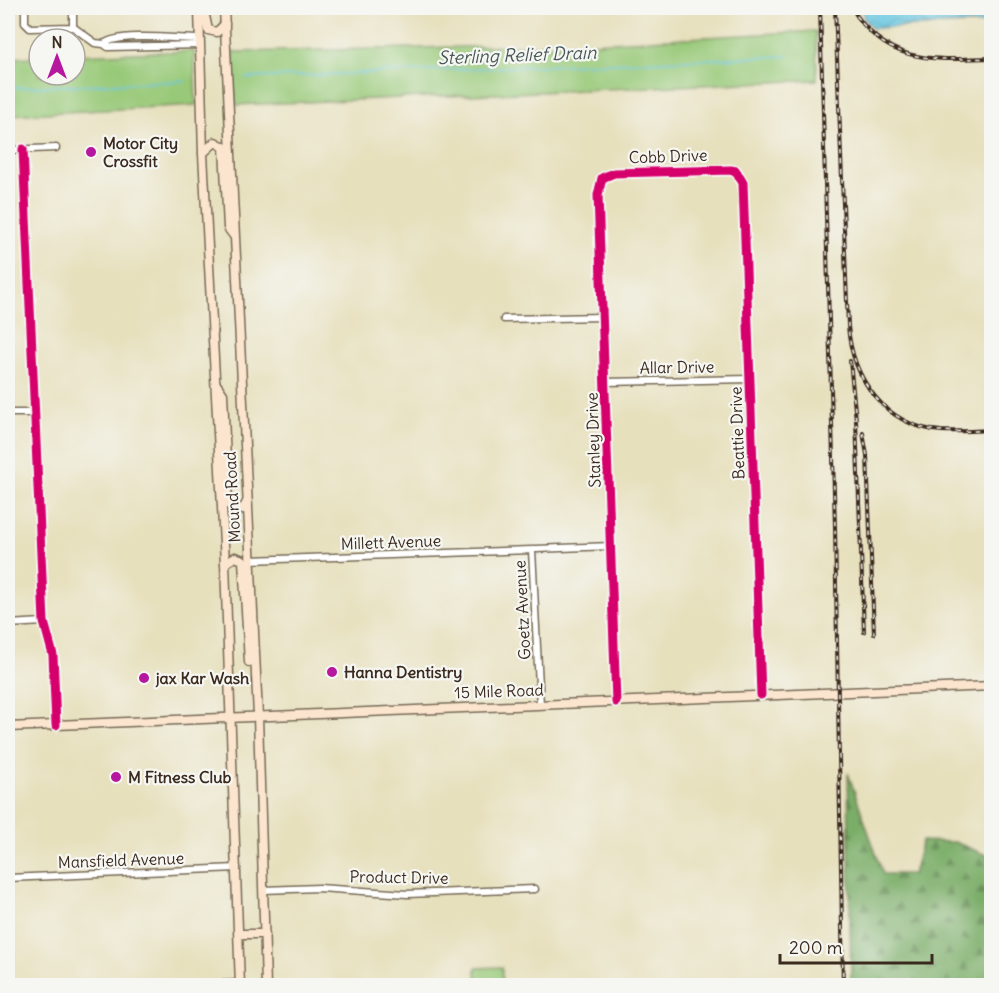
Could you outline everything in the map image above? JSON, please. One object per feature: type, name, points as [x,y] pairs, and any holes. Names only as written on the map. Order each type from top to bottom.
[{"type":"main road","name":"Mound Road","points":[[198,8],[203,153],[225,563],[240,984]]},
{"type":"main road","points":[[204,8],[208,30],[217,32],[225,24]]},
{"type":"main road","name":"Mound Road","points":[[224,8],[258,716],[266,986]]},
{"type":"main road","points":[[203,153],[215,142],[224,147],[228,228],[234,236]]},
{"type":"main road","points":[[215,384],[224,394],[228,504],[237,511],[243,509],[247,501]]},
{"type":"main road","points":[[225,563],[235,557],[243,561],[250,673],[256,691]]},
{"type":"main road","name":"15 Mile Road","points":[[8,728],[992,686]]},
{"type":"main road","points":[[239,934],[265,934]]},
{"type":"street","points":[[25,8],[25,23],[29,27]]},
{"type":"street","points":[[73,8],[73,27]]},
{"type":"street","points":[[87,37],[95,43],[104,44],[108,41],[139,38],[200,42]]},
{"type":"street","points":[[8,150],[56,148]]},
{"type":"street","points":[[22,149],[44,622],[53,655],[56,725]]},
{"type":"street","name":"Cobb Drive","points":[[602,178],[614,173],[728,169],[736,171]]},
{"type":"street","name":"Beattie Drive","points":[[736,171],[743,188],[761,695]]},
{"type":"street","name":"Stanley Drive","points":[[602,178],[598,195],[616,702]]},
{"type":"street","points":[[504,319],[602,317]]},
{"type":"street","name":"Allar Drive","points":[[606,382],[750,379]]},
{"type":"street","points":[[8,413],[34,413]]},
{"type":"street","name":"Millett Avenue","points":[[250,560],[611,546]]},
{"type":"street","name":"Goetz Avenue","points":[[534,550],[540,705]]},
{"type":"street","points":[[8,624],[44,622]]},
{"type":"street","name":"Mansfield Avenue","points":[[8,878],[237,868]]},
{"type":"street","name":"Product Drive","points":[[263,890],[319,888],[407,894],[535,889]]},
{"type":"street","points":[[190,986],[240,984]]},
{"type":"green space","name":"Sterling Relief Drain","points":[[816,31],[817,80],[235,105],[233,52],[555,45]]},
{"type":"green space","points":[[194,51],[196,105],[8,115],[8,58],[27,57],[27,87],[87,87],[87,55]]},
{"type":"green space","points":[[848,773],[883,874],[913,874],[922,841],[955,842],[991,857],[991,985],[851,985]]},
{"type":"green space","points":[[502,967],[502,985],[477,985],[476,968]]},
{"type":"water","points":[[863,8],[991,8],[991,23],[872,28],[864,19]]},
{"type":"waterway","name":"Sterling Relief Drain","points":[[246,78],[789,56]]},
{"type":"waterway","name":"Sterling Relief Drain","points":[[8,88],[185,81]]},
{"type":"railway","points":[[820,8],[835,527],[843,986]]},
{"type":"railway","points":[[835,8],[848,326],[856,364],[875,397],[903,420],[941,431],[992,430]]},
{"type":"railway","points":[[852,8],[865,27],[880,40],[896,49],[931,58],[992,58]]},
{"type":"railway","points":[[850,361],[856,420],[864,632]]},
{"type":"railway","points":[[863,433],[867,455],[874,634]]},
{"type":"cycle path","points":[[23,149],[44,622],[53,655],[56,725]]},
{"type":"cycle path","points":[[616,702],[598,195],[602,178],[614,173],[731,170],[736,171],[743,183],[761,695]]},
{"type":"place","name":"Motor City Crossfit","points":[[91,152]]},
{"type":"place","name":"Hanna Dentistry","points":[[332,672]]},
{"type":"place","name":"jax Kar Wash","points":[[144,678]]},
{"type":"place","name":"M Fitness Club","points":[[116,777]]}]
